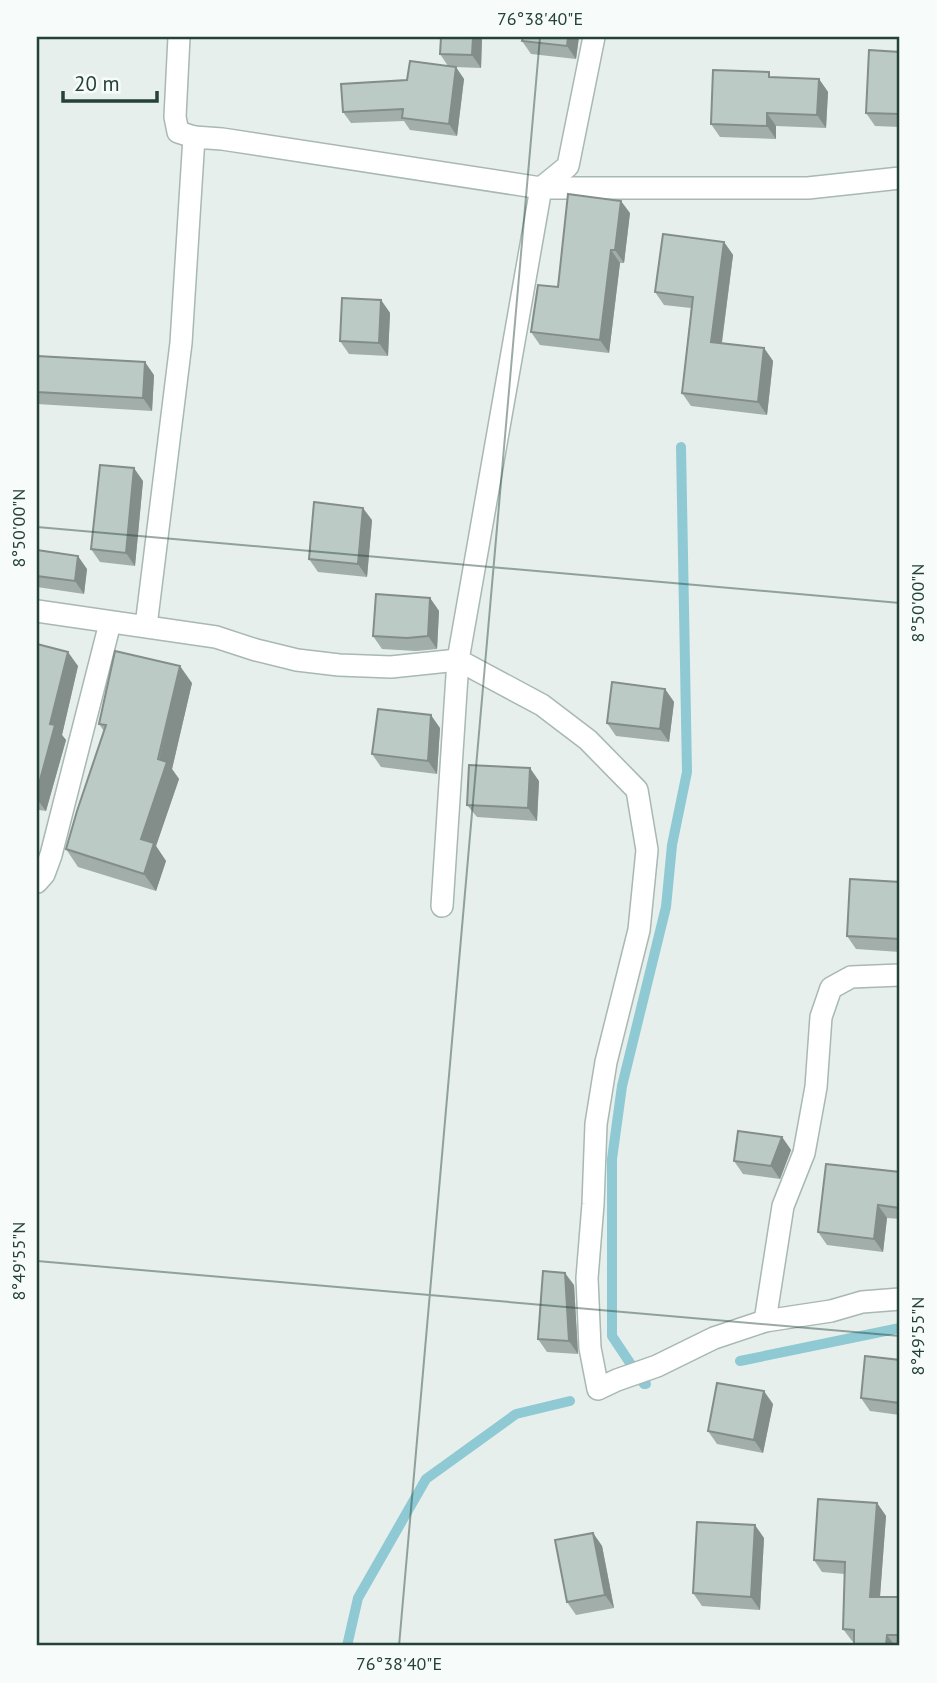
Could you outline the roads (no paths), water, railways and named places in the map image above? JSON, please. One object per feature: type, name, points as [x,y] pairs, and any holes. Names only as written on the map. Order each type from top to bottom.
[{"type":"street","points":[[179,37],[175,117],[178,132],[194,137],[541,188],[808,188],[900,178]]},
{"type":"street","points":[[442,906],[458,660],[541,188],[568,166],[594,37]]},
{"type":"street","points":[[146,626],[181,343],[194,137]]},
{"type":"street","points":[[37,611],[216,637],[298,660],[338,665],[391,667],[458,660],[542,705],[588,740],[637,790],[647,850],[639,930],[606,1062],[596,1124],[587,1278],[590,1348],[598,1389],[657,1366],[714,1338],[765,1321],[831,1311],[862,1302],[900,1299]]},
{"type":"street","points":[[37,882],[44,874],[51,855],[110,623]]},
{"type":"street","points":[[765,1321],[783,1206],[804,1153],[816,1087],[821,1017],[831,988],[851,977],[900,975]]},
{"type":"waterway","points":[[646,1384],[612,1336],[612,1159],[622,1086],[666,907],[672,845],[687,772],[681,447]]},
{"type":"waterway","points":[[740,1361],[900,1328]]},
{"type":"waterway","points":[[347,1646],[358,1598],[426,1479],[516,1414],[570,1401]]}]
